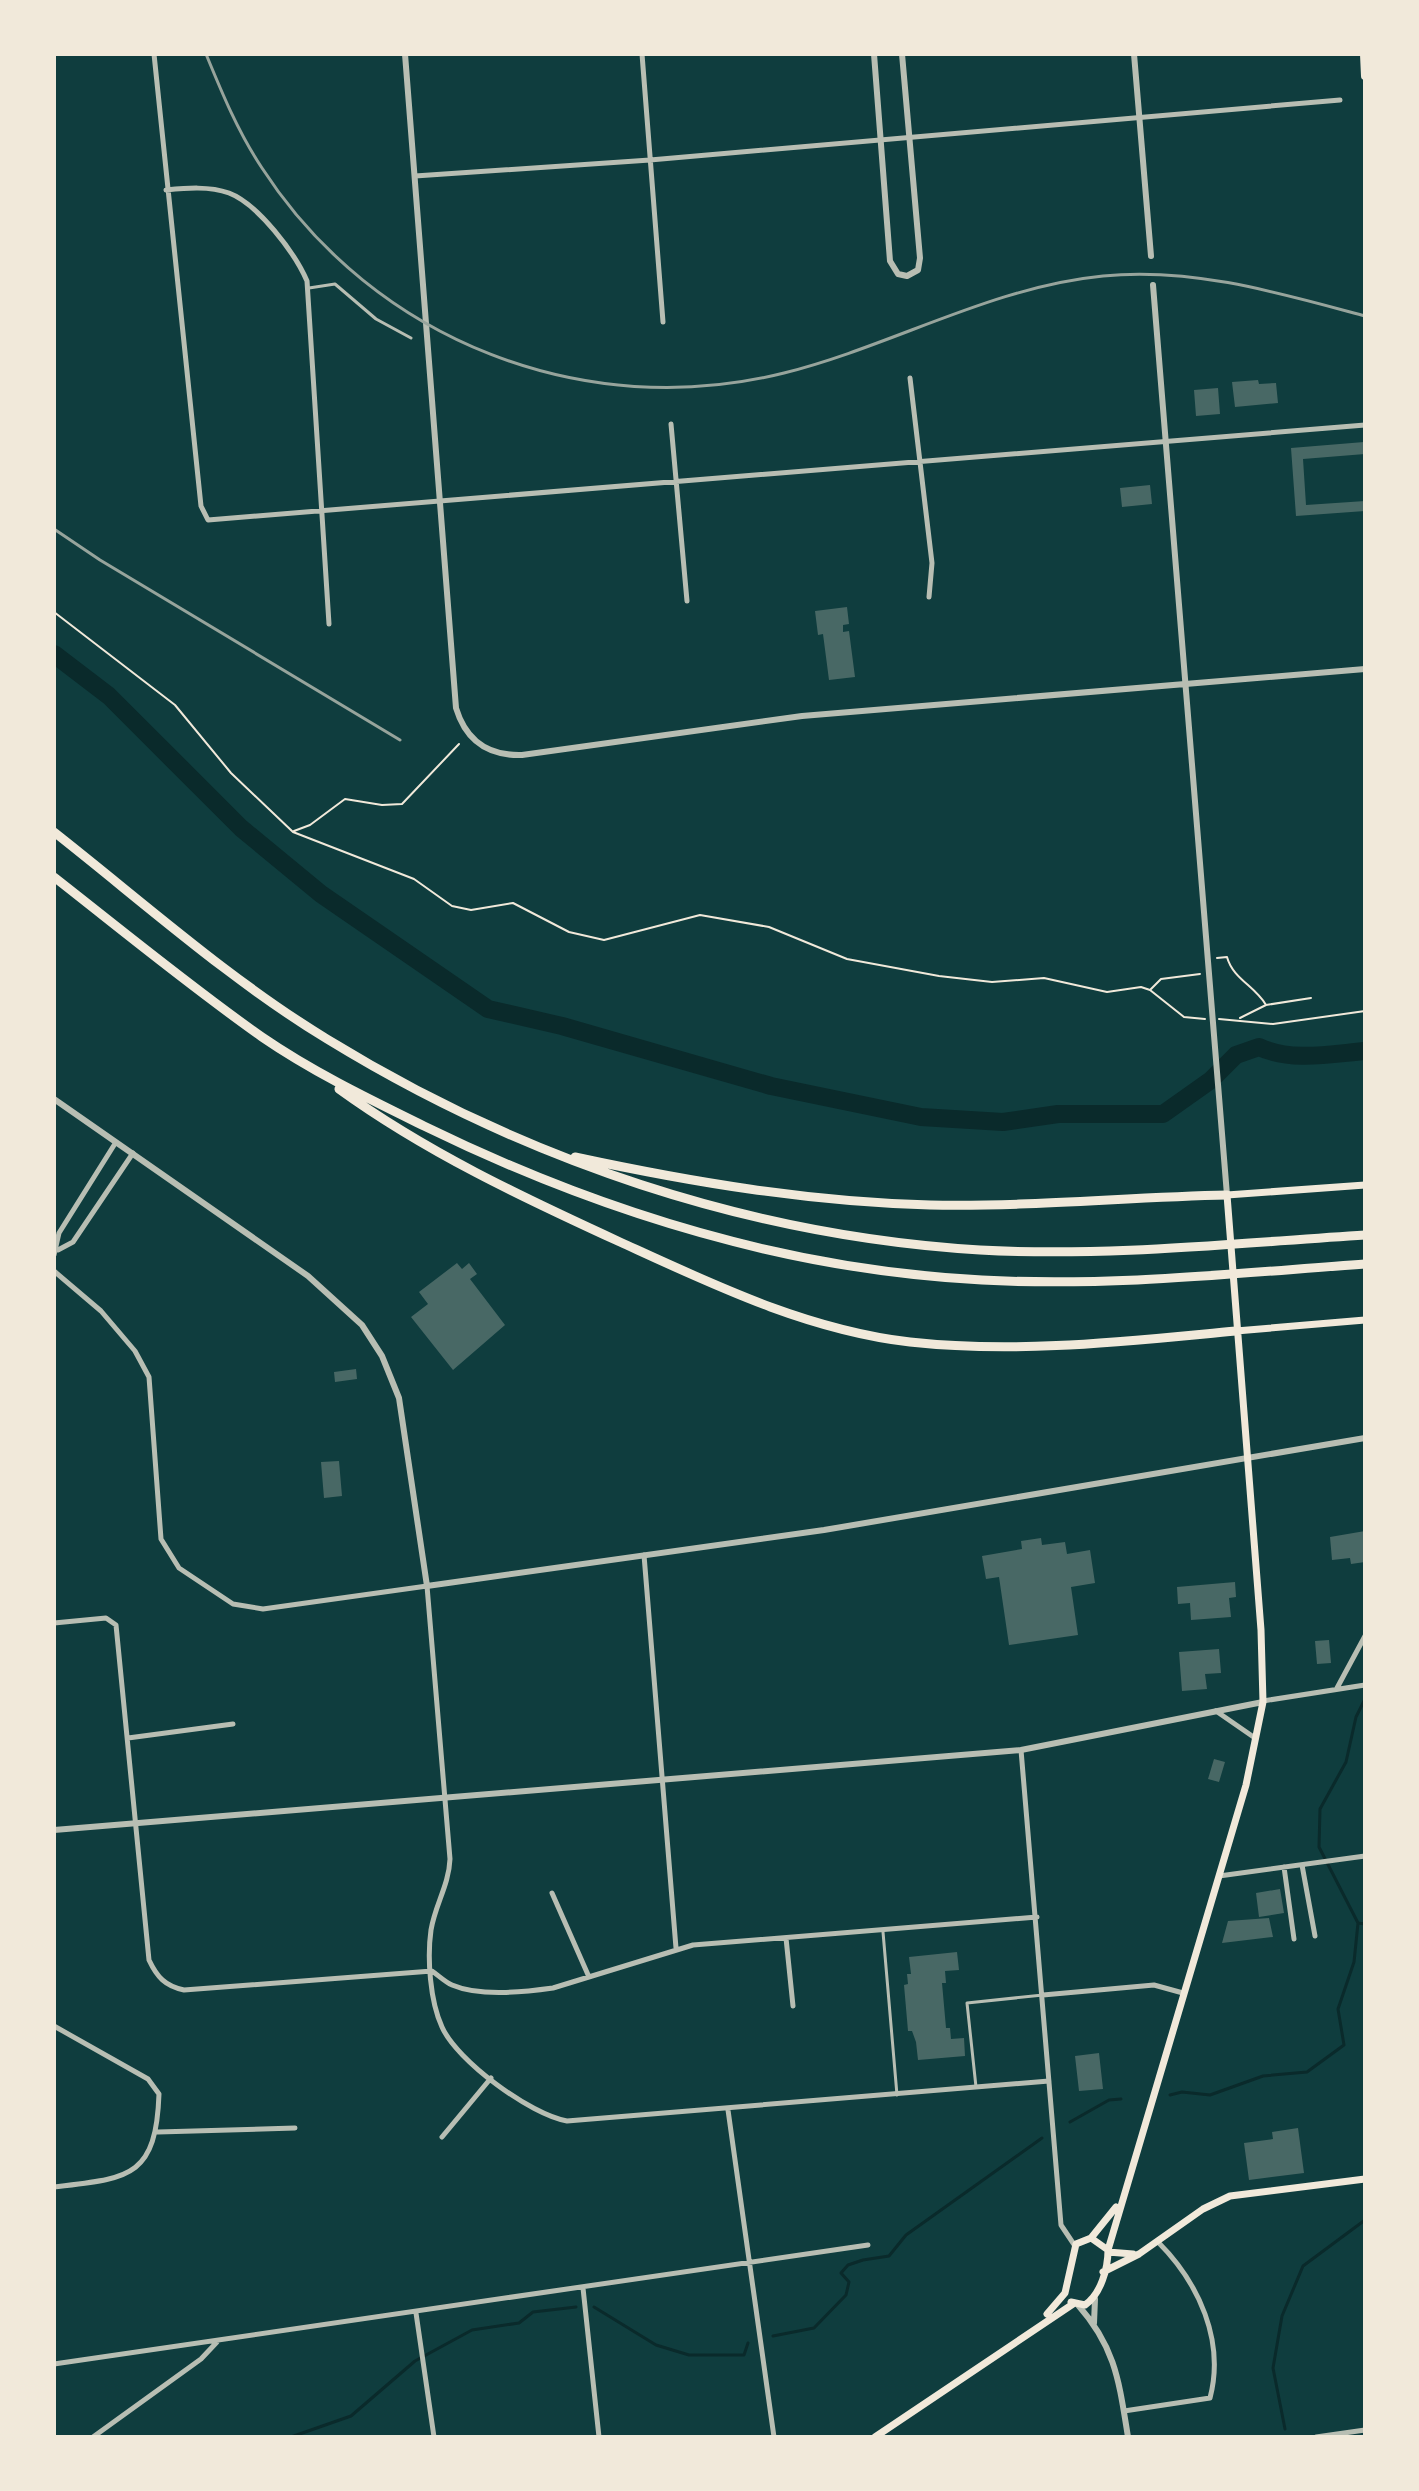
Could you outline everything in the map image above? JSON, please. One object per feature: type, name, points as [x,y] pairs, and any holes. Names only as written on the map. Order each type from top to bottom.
[{"type":"highway","points":[[54,832],[247,984],[326,1039],[477,1121],[631,1182],[796,1226],[874,1239],[979,1250],[1141,1249],[1365,1235]]},
{"type":"highway","points":[[54,877],[262,1037],[304,1063],[384,1121],[481,1176],[739,1297],[825,1326],[911,1342],[988,1348],[1062,1346],[1236,1331]]},
{"type":"highway","points":[[304,1063],[509,1168],[663,1223],[750,1245],[866,1266],[978,1280],[1064,1282],[1365,1264]]},
{"type":"highway","points":[[548,1151],[683,1178],[855,1201],[930,1205],[1227,1195]]},
{"type":"main road","points":[[1364,54],[1365,76]]},
{"type":"main road","points":[[875,2437],[1037,2325],[1075,2304],[1085,2305],[1095,2299],[1122,2197],[1218,1876],[1263,1702],[1261,1630],[1227,1195],[1365,1185]]},
{"type":"main road","points":[[1236,1331],[1365,1320]]},
{"type":"main road","points":[[1103,2272],[1139,2254],[1203,2209],[1230,2196],[1365,2179]]},
{"type":"main road","points":[[1037,2325],[1065,2293],[1075,2246],[1091,2238],[1109,2219],[1122,2197]]},
{"type":"main road","points":[[1091,2238],[1108,2251],[1139,2254]]},
{"type":"main road","points":[[1065,2293],[1075,2304]]},
{"type":"street","points":[[154,54],[166,190],[203,515],[208,520],[322,508],[442,501],[1365,425]]},
{"type":"street","points":[[405,54],[456,708],[461,723],[476,742],[493,752],[522,755],[802,716],[1365,669]]},
{"type":"street","points":[[642,54],[663,322]]},
{"type":"street","points":[[874,54],[890,261],[898,274],[907,276],[918,270],[920,258],[902,54]]},
{"type":"street","points":[[1134,54],[1151,256]]},
{"type":"street","points":[[415,176],[650,160],[1340,100]]},
{"type":"street","points":[[166,190],[217,190],[244,201],[289,250],[307,285],[329,624]]},
{"type":"street","points":[[1153,285],[1227,1195]]},
{"type":"street","points":[[910,378],[932,563],[929,597]]},
{"type":"street","points":[[671,424],[687,601]]},
{"type":"street","points":[[54,1099],[308,1276],[362,1325],[382,1356],[399,1398],[420,1556],[427,1586],[449,1873],[432,1923],[432,1971],[438,2016],[446,2036],[491,2078],[536,2112],[567,2121],[1049,2081]]},
{"type":"street","points":[[56,1253],[59,1233],[116,1141]]},
{"type":"street","points":[[56,1253],[73,1242],[133,1153]]},
{"type":"street","points":[[54,1271],[101,1311],[135,1351],[149,1377],[161,1539],[179,1568],[233,1604],[263,1609],[1067,1491],[1246,1455],[1365,1438]]},
{"type":"street","points":[[644,1555],[676,1948]]},
{"type":"street","points":[[54,1623],[112,1620],[138,1823],[149,1960],[163,1981],[184,1990],[432,1971],[451,1985],[507,1991],[553,1988],[676,1948],[1037,1917]]},
{"type":"street","points":[[1337,1689],[1365,1636]]},
{"type":"street","points":[[54,1830],[1021,1750],[1215,1710],[1362,1685]]},
{"type":"street","points":[[1215,1710],[1255,1738]]},
{"type":"street","points":[[128,1738],[233,1724]]},
{"type":"street","points":[[1021,1750],[1061,2225],[1075,2246]]},
{"type":"street","points":[[1218,1876],[1365,1856]]},
{"type":"street","points":[[1302,1865],[1315,1936]]},
{"type":"street","points":[[1284,1867],[1294,1939]]},
{"type":"street","points":[[552,1893],[589,1977]]},
{"type":"street","points":[[786,1938],[793,2006]]},
{"type":"street","points":[[1043,1995],[1154,1985],[1183,1993]]},
{"type":"street","points":[[54,2026],[155,2085],[159,2094],[158,2132],[143,2159],[128,2174],[54,2187]]},
{"type":"street","points":[[442,2137],[491,2078]]},
{"type":"street","points":[[728,2110],[774,2437]]},
{"type":"street","points":[[158,2132],[295,2128]]},
{"type":"street","points":[[1124,2411],[1210,2398],[1216,2377],[1209,2322],[1200,2299],[1172,2256],[1158,2242]]},
{"type":"street","points":[[54,2364],[868,2245]]},
{"type":"street","points":[[583,2288],[599,2437]]},
{"type":"street","points":[[1094,2323],[1095,2299]]},
{"type":"street","points":[[1075,2304],[1094,2323],[1115,2361],[1128,2437]]},
{"type":"street","points":[[416,2313],[424,2350],[434,2437]]},
{"type":"street","points":[[93,2437],[201,2359],[218,2341]]},
{"type":"street","points":[[1316,2437],[1365,2430]]},
{"type":"lane","points":[[307,285],[335,284],[376,319],[411,338]]},
{"type":"lane","points":[[883,1932],[897,2095]]},
{"type":"lane","points":[[976,2088],[967,2003],[1043,1995]]},
{"type":"path","points":[[54,612],[175,705],[231,773],[293,832],[414,879],[452,906],[471,910],[513,903],[569,932],[604,940],[700,915],[769,927],[847,959],[939,976],[992,982],[1044,978],[1107,992],[1150,990],[1184,1017],[1239,1018],[1273,1024],[1365,1011]]},
{"type":"path","points":[[293,832],[310,825],[345,799],[402,804],[459,744]]},
{"type":"path","points":[[1208,960],[1227,957],[1234,973],[1253,987],[1266,1005]]},
{"type":"path","points":[[1150,990],[1161,979],[1192,974]]},
{"type":"path","points":[[1239,1018],[1266,1005],[1311,998]]},
{"type":"building","points":[[1258,380],[1259,384],[1276,383],[1278,403],[1235,407],[1232,382]]},
{"type":"building","points":[[1218,388],[1220,414],[1196,416],[1194,390]]},
{"type":"building","points":[[1364,442],[1365,454],[1303,459],[1306,505],[1365,501],[1365,511],[1296,516],[1291,448]]},
{"type":"building","points":[[1150,485],[1152,504],[1122,507],[1120,488]]},
{"type":"building","points":[[847,607],[849,624],[843,625],[843,632],[849,631],[855,677],[829,680],[823,634],[818,635],[815,611]]},
{"type":"building","points":[[457,1263],[462,1269],[469,1263],[477,1274],[470,1279],[505,1325],[453,1370],[411,1317],[428,1304],[419,1292]]},
{"type":"building","points":[[356,1369],[357,1379],[335,1382],[334,1372]]},
{"type":"building","points":[[339,1461],[342,1496],[324,1498],[321,1462]]},
{"type":"building","points":[[1365,1531],[1365,1562],[1351,1564],[1350,1558],[1332,1560],[1330,1537]]},
{"type":"building","points":[[1041,1538],[1042,1545],[1065,1542],[1067,1554],[1090,1550],[1095,1583],[1071,1587],[1078,1635],[1009,1645],[999,1577],[986,1579],[982,1556],[1022,1549],[1021,1541]]},
{"type":"building","points":[[1235,1582],[1236,1597],[1229,1598],[1231,1617],[1191,1620],[1190,1603],[1178,1604],[1177,1587]]},
{"type":"building","points":[[1329,1640],[1331,1663],[1317,1664],[1315,1641]]},
{"type":"building","points":[[1219,1649],[1221,1673],[1205,1674],[1207,1689],[1182,1691],[1179,1652]]},
{"type":"building","points":[[1214,1759],[1225,1762],[1219,1782],[1208,1779]]},
{"type":"building","points":[[1280,1889],[1284,1913],[1259,1917],[1256,1893]]},
{"type":"building","points":[[1269,1918],[1273,1937],[1222,1943],[1228,1921]]},
{"type":"building","points":[[957,1952],[959,1970],[945,1971],[946,1983],[942,1983],[946,2028],[950,2028],[951,2039],[964,2038],[965,2056],[918,2060],[916,2042],[912,2031],[908,2031],[904,1985],[908,1984],[907,1974],[911,1974],[909,1957]]},
{"type":"building","points":[[1099,2053],[1103,2089],[1079,2091],[1075,2056]]},
{"type":"building","points":[[1298,2128],[1304,2173],[1249,2180],[1244,2143],[1273,2139],[1272,2132]]},
{"type":"waterway","points":[[54,654],[109,696],[241,828],[321,894],[488,1009],[562,1026],[771,1086],[921,1117],[1003,1122],[1058,1114],[1163,1114],[1211,1080],[1236,1055],[1259,1047],[1298,1056],[1365,1051]]},
{"type":"waterway","points":[[1365,1699],[1356,1717],[1346,1762],[1320,1809],[1319,1847],[1358,1923],[1365,1924]]},
{"type":"waterway","points":[[1170,2095],[1182,2092],[1210,2095],[1263,2076],[1307,2072],[1344,2045],[1338,2009],[1354,1962],[1358,1923]]},
{"type":"waterway","points":[[1070,2122],[1109,2100],[1121,2099]]},
{"type":"waterway","points":[[773,2336],[814,2328],[846,2295],[849,2282],[841,2273],[848,2265],[889,2256],[906,2235],[1042,2138]]},
{"type":"waterway","points":[[1285,2429],[1273,2368],[1282,2316],[1303,2266],[1365,2220]]},
{"type":"waterway","points":[[291,2437],[351,2416],[415,2361],[472,2330],[519,2323],[533,2312],[576,2307]]},
{"type":"waterway","points":[[594,2307],[656,2345],[689,2355],[744,2355],[748,2343]]},
{"type":"railway","points":[[206,54],[224,98],[262,168],[308,229],[363,280],[424,322],[490,354],[561,376],[634,386],[709,386],[784,373],[864,348],[981,304],[1062,282],[1103,276],[1170,275],[1236,284],[1365,316]]},
{"type":"railway","points":[[54,529],[100,560],[400,740]]}]
